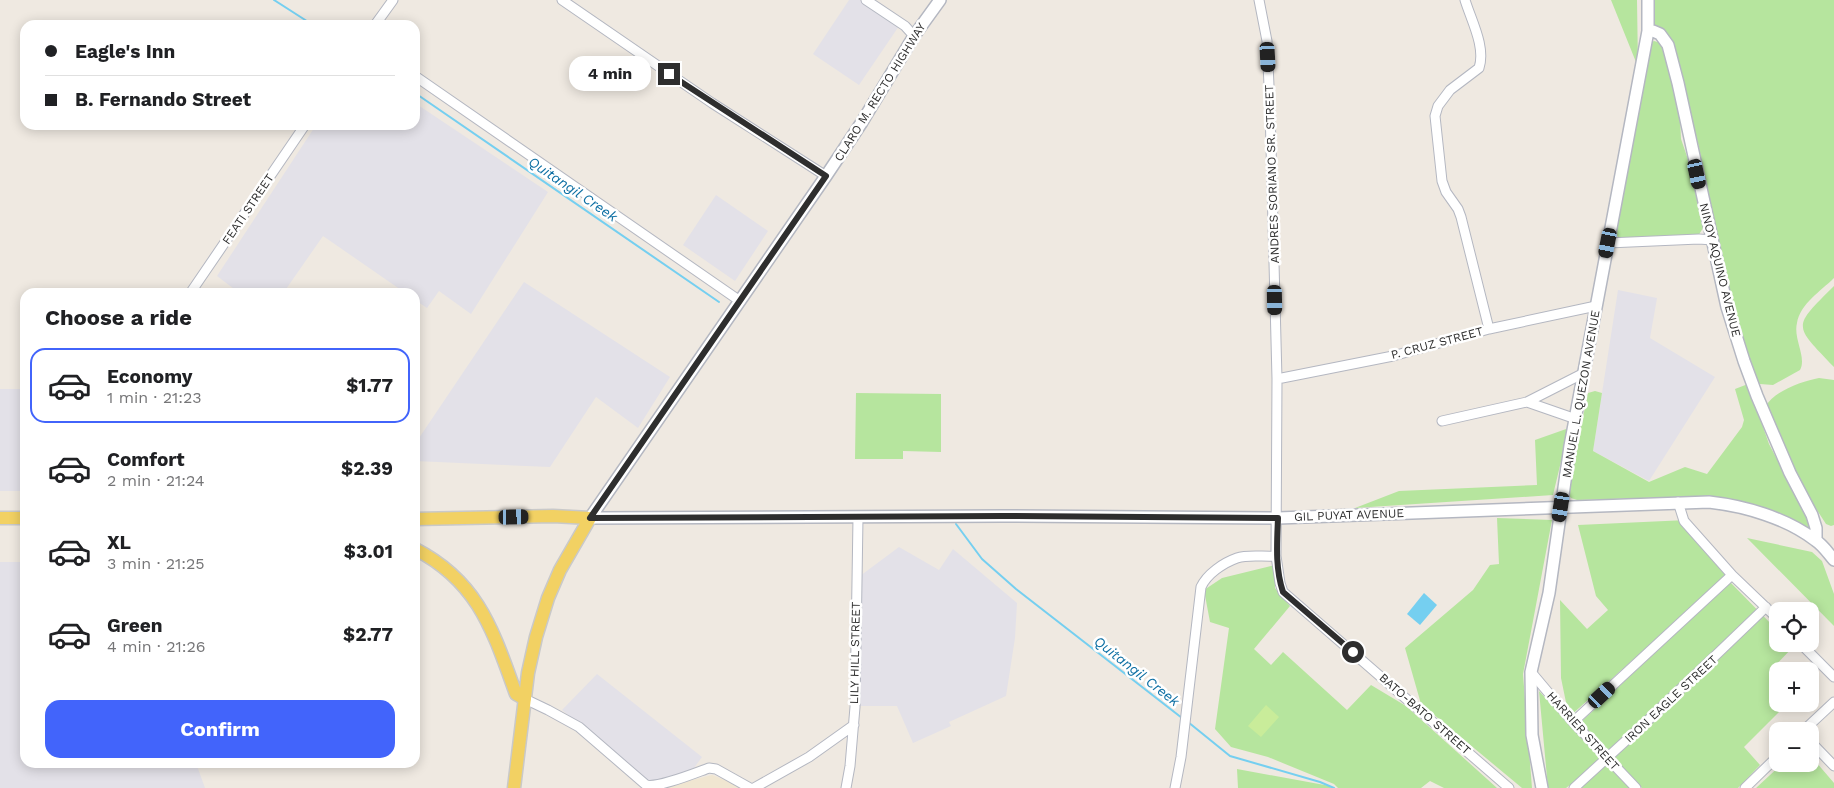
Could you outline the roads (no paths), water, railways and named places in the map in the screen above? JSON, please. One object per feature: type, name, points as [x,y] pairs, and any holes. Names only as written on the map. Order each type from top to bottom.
[{"type":"main road","name":"CLARO M. RECTO HIGHWAY","points":[[514,788],[533,648],[548,598],[568,553],[590,518],[826,176],[862,122],[914,36],[940,0]]},
{"type":"main road","name":"MANUEL L. QUEZON AVENUE","points":[[1542,788],[1532,735],[1531,672],[1549,593],[1561,507],[1584,373],[1648,31],[1648,0]]},
{"type":"main road","name":"NINOY AQUINO AVENUE","points":[[1648,31],[1660,34],[1668,45],[1727,307],[1744,361],[1790,473],[1812,515],[1819,543],[1834,560]]},
{"type":"main road","name":"GIL PUYAT AVENUE","points":[[420,519],[553,516],[590,518],[985,516],[1278,518],[1709,502],[1743,508],[1797,528],[1819,543]]},
{"type":"main road","points":[[0,518],[20,518]]},
{"type":"main road","points":[[420,551],[428,555],[455,576],[470,594],[490,627],[502,652],[516,694],[525,699]]},
{"type":"street","points":[[379,20],[393,0]]},
{"type":"street","points":[[562,0],[712,103],[826,176]]},
{"type":"street","points":[[866,0],[905,26],[914,36]]},
{"type":"street","name":"ANDRES SORIANO SR. STREET","points":[[1260,0],[1268,40],[1277,379],[1278,518]]},
{"type":"street","points":[[1465,0],[1481,51],[1481,64],[1479,68],[1450,90],[1438,106],[1435,116],[1442,181],[1446,192],[1458,209],[1461,217],[1489,329]]},
{"type":"street","points":[[420,79],[740,301]]},
{"type":"street","name":"FEATI STREET","points":[[194,288],[302,130]]},
{"type":"street","points":[[1608,243],[1712,240]]},
{"type":"street","name":"P. CRUZ STREET","points":[[1277,379],[1393,356],[1489,329],[1596,306]]},
{"type":"street","points":[[1442,421],[1527,402],[1584,373]]},
{"type":"street","points":[[1527,402],[1576,419]]},
{"type":"street","points":[[1678,502],[1684,521],[1732,575],[1769,611]]},
{"type":"street","name":"LILY HILL STREET","points":[[846,788],[854,726],[858,518]]},
{"type":"street","name":"BATO-BATO STREET","points":[[1278,518],[1276,556],[1283,592],[1504,786]]},
{"type":"street","points":[[1176,788],[1203,582],[1210,573],[1238,558],[1276,556]]},
{"type":"street","points":[[1573,722],[1732,575]]},
{"type":"street","name":"IRON EAGLE STREET","points":[[1574,788],[1766,608]]},
{"type":"street","points":[[1809,652],[1834,677]]},
{"type":"street","name":"HARRIER STREET","points":[[1531,672],[1573,722],[1636,788]]},
{"type":"street","points":[[525,699],[579,727],[646,784],[652,786],[661,784],[709,768],[750,788]]},
{"type":"street","points":[[1813,722],[1834,702]]},
{"type":"street","points":[[754,788],[809,757],[854,726]]},
{"type":"street","points":[[1819,750],[1834,766]]},
{"type":"street","points":[[1745,788],[1769,765]]},
{"type":"water","points":[[1424,593],[1437,605],[1420,625],[1407,614]]},
{"type":"waterway","name":"Quitangil Creek","points":[[274,0],[305,20]]},
{"type":"waterway","name":"Quitangil Creek","points":[[420,96],[719,302]]},
{"type":"waterway","name":"Quitangil Creek","points":[[956,524],[982,559],[1016,589],[1182,718]]},
{"type":"waterway","name":"Quitangil Creek","points":[[1188,722],[1230,756],[1320,782],[1334,788]]}]
